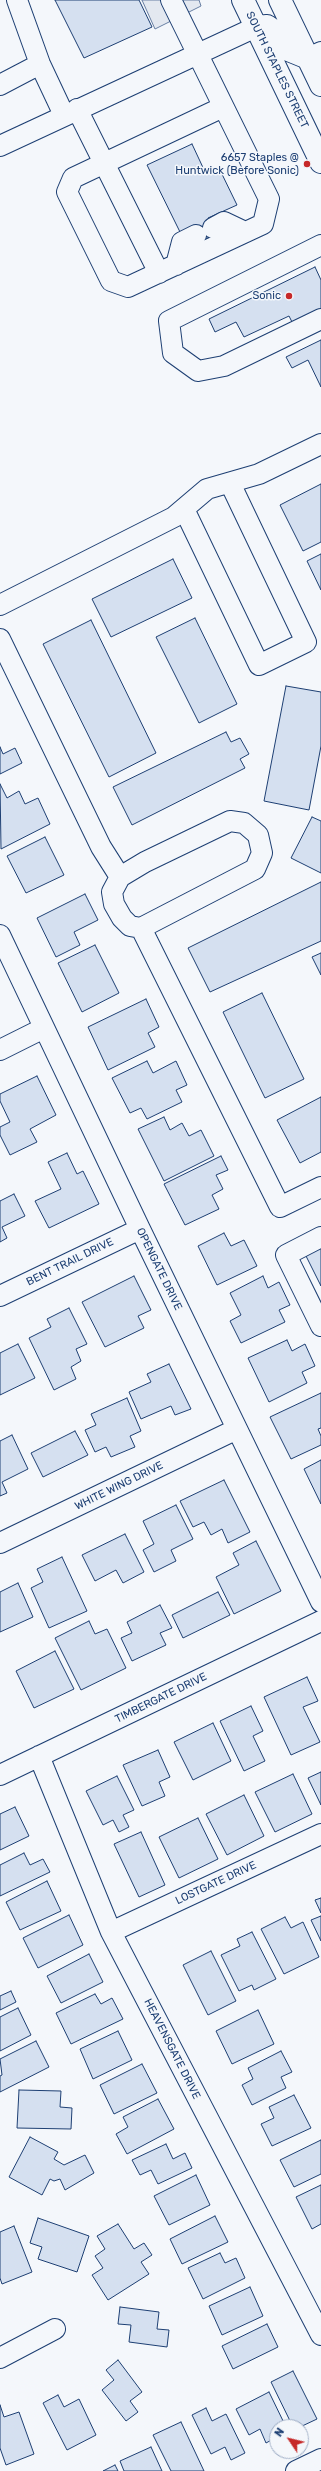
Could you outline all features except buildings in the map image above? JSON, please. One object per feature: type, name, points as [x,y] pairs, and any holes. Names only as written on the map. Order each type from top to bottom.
[{"type":"main road","name":"SOUTH STAPLES STREET","points":[[243,0],[321,162]]},
{"type":"main road","points":[[280,0],[314,55],[321,85]]},
{"type":"main road","points":[[256,27],[267,26],[274,31],[286,49],[314,55]]},
{"type":"street","points":[[17,0],[40,64],[106,163],[168,269]]},
{"type":"street","points":[[171,0],[269,199],[263,224],[128,288],[111,281],[67,192],[73,178],[223,107]]},
{"type":"street","points":[[0,146],[196,53],[256,27]]},
{"type":"street","points":[[0,84],[40,64]]},
{"type":"street","points":[[168,269],[182,242],[224,222],[245,232]]},
{"type":"street","points":[[321,245],[169,321],[173,353],[198,371],[224,366],[321,319]]},
{"type":"street","points":[[0,605],[166,522],[184,509],[201,492],[259,474],[321,444]]},
{"type":"street","points":[[184,509],[259,665],[306,642],[230,483]]},
{"type":"street","points":[[0,639],[101,847],[120,877]]},
{"type":"street","points":[[230,821],[237,821],[249,826],[260,840],[262,857],[251,872],[141,928],[134,927],[125,921],[114,904],[112,892],[120,877],[139,865],[230,821]]},
{"type":"street","points":[[141,928],[280,1207],[321,1187]]},
{"type":"street","name":"OPENGATE DRIVE","points":[[0,935],[140,1229],[321,1602]]},
{"type":"street","points":[[0,1050],[44,1028]]},
{"type":"street","name":"BENT TRAIL DRIVE","points":[[0,1296],[140,1229]]},
{"type":"street","points":[[321,1237],[286,1255],[321,1326]]},
{"type":"street","name":"WHITE WING DRIVE","points":[[0,1543],[237,1429]]},
{"type":"street","name":"TIMBERGATE DRIVE","points":[[0,1775],[321,1620]]},
{"type":"street","name":"HEAVENSGATE DRIVE","points":[[40,1756],[111,1932],[321,2335]]},
{"type":"street","name":"LOSTGATE DRIVE","points":[[111,1932],[321,1834]]},
{"type":"street","points":[[0,2358],[55,2329]]},
{"type":"street","points":[[296,2471],[321,2460]]},
{"type":"shaded area","points":[[142,0],[199,0],[201,6],[155,29]]},
{"type":"place","name":"6657 Staples @ Huntwick (Before Sonic)","points":[[307,164]]},
{"type":"place","name":"Sonic","points":[[289,296]]}]
